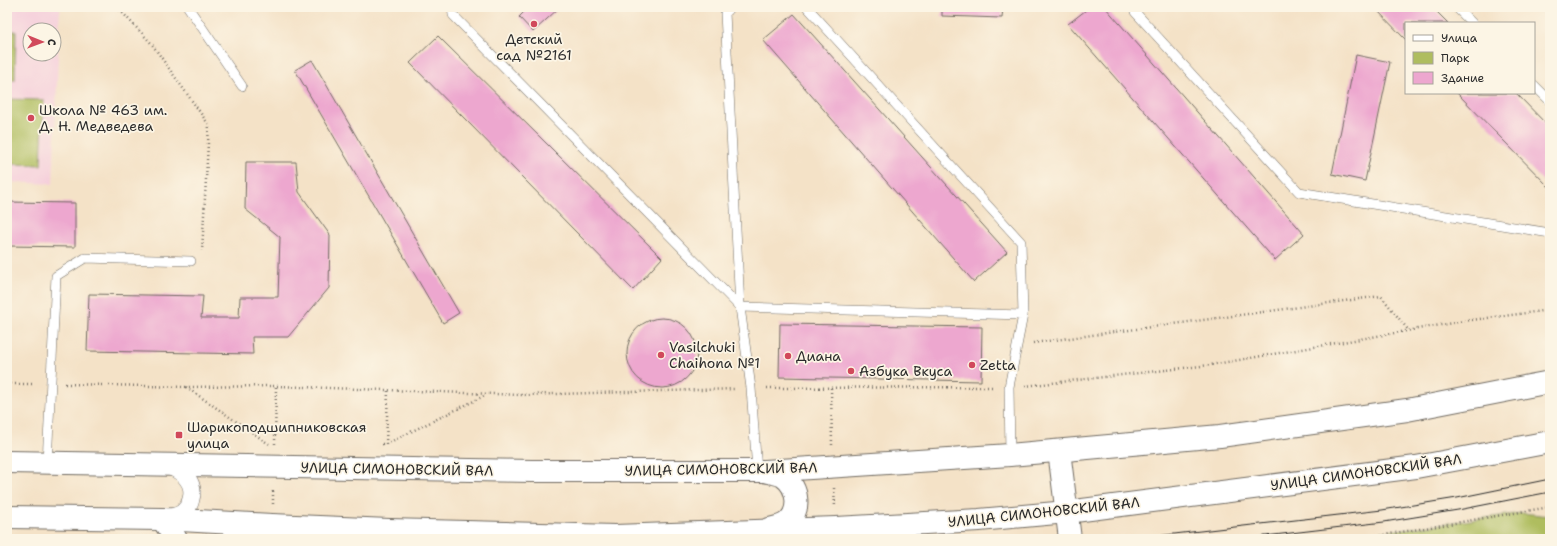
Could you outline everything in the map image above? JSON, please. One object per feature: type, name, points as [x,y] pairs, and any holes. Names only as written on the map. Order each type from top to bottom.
[{"type":"main road","name":"УЛИЦА СИМОНОВСКИЙ ВАЛ","points":[[7,462],[540,471],[761,471],[1010,456],[1220,436],[1392,412],[1550,382]]},
{"type":"main road","name":"УЛИЦА СИМОНОВСКИЙ ВАЛ","points":[[7,516],[162,519],[242,532],[389,530],[615,536],[979,520],[1067,512],[1416,467],[1550,442]]},
{"type":"main road","points":[[1059,451],[1070,539]]},
{"type":"main road","points":[[761,471],[782,476],[791,484],[796,493],[797,504],[794,515],[785,524],[767,530]]},
{"type":"main road","points":[[162,519],[176,539]]},
{"type":"street","points":[[162,519],[183,513],[190,504],[193,493],[191,483],[185,475],[176,468],[164,464]]},
{"type":"lane","points":[[188,7],[242,86]]},
{"type":"lane","points":[[452,7],[453,15],[740,307],[1023,315]]},
{"type":"lane","points":[[807,7],[1020,242],[1023,315],[1009,387],[1010,456]]},
{"type":"lane","points":[[1456,7],[1471,22]]},
{"type":"lane","points":[[726,9],[740,307],[761,471]]},
{"type":"lane","points":[[1135,12],[1299,192],[1550,233]]},
{"type":"lane","points":[[1535,86],[1550,101]]},
{"type":"lane","points":[[47,463],[56,276],[85,258],[191,261]]},
{"type":"path","points":[[117,7],[152,43],[208,125],[202,252],[191,261]]},
{"type":"path","points":[[1017,345],[1381,296],[1409,331]]},
{"type":"path","points":[[7,384],[186,387],[276,386],[486,395],[751,388],[1009,387],[1210,365],[1464,321],[1550,310]]},
{"type":"path","points":[[186,387],[274,448]]},
{"type":"path","points":[[386,444],[388,391]]},
{"type":"path","points":[[378,444],[386,444],[486,395]]},
{"type":"path","points":[[1360,539],[1550,507]]},
{"type":"shaded area","name":"Школа № 463 им. Д. Н. Медведева","points":[[7,7],[60,7],[59,22],[22,22],[22,62],[58,62],[53,184],[7,182]]},
{"type":"green space","points":[[7,31],[16,31],[15,80],[7,80]]},
{"type":"green space","points":[[7,99],[44,100],[41,165],[7,164]]},
{"type":"green space","points":[[1522,513],[1550,516],[1550,539],[1331,539]]},
{"type":"building","name":"Детский сад №2161","points":[[529,7],[560,7],[533,32],[519,17]]},
{"type":"building","points":[[942,7],[1003,7],[1002,18],[942,16]]},
{"type":"building","points":[[1090,7],[1105,7],[1304,234],[1275,260],[1068,24]]},
{"type":"building","points":[[1374,7],[1432,7],[1447,22],[1405,22],[1405,39]]},
{"type":"building","points":[[794,14],[1007,252],[974,282],[763,40]]},
{"type":"building","points":[[438,36],[662,258],[633,290],[410,63]]},
{"type":"building","points":[[1356,55],[1390,62],[1365,181],[1332,174]]},
{"type":"building","points":[[312,60],[459,313],[443,323],[295,70]]},
{"type":"building","points":[[1458,94],[1517,94],[1550,128],[1550,188]]},
{"type":"building","points":[[246,162],[296,162],[299,192],[330,235],[329,288],[288,337],[252,337],[253,354],[87,351],[89,294],[203,296],[201,318],[239,318],[240,297],[278,297],[280,237],[245,209]]},
{"type":"building","points":[[7,202],[75,203],[75,247],[7,246]]},
{"type":"building","points":[[655,318],[669,318],[682,324],[691,333],[697,346],[695,366],[687,378],[669,388],[655,388],[642,382],[633,373],[627,360],[627,346],[633,333],[642,324]]},
{"type":"building","points":[[780,324],[982,327],[981,381],[779,377]]},
{"type":"tram line","points":[[1131,539],[1382,510],[1457,498],[1550,479]]},
{"type":"tram line","points":[[1240,539],[1384,522],[1458,510],[1550,492]]},
{"type":"place","name":"Детский сад №2161","points":[[534,24]]},
{"type":"place","name":"Школа № 463 им. Д. Н. Медведева","points":[[31,118]]},
{"type":"place","name":"Vasilchuki Chaihona №1","points":[[661,355]]},
{"type":"place","name":"Диана","points":[[788,356]]},
{"type":"place","name":"Zetta","points":[[972,365]]},
{"type":"place","name":"Азбука Вкуса","points":[[851,371]]},
{"type":"place","name":"Шарикоподшипниковская улица","points":[[179,435]]}]
